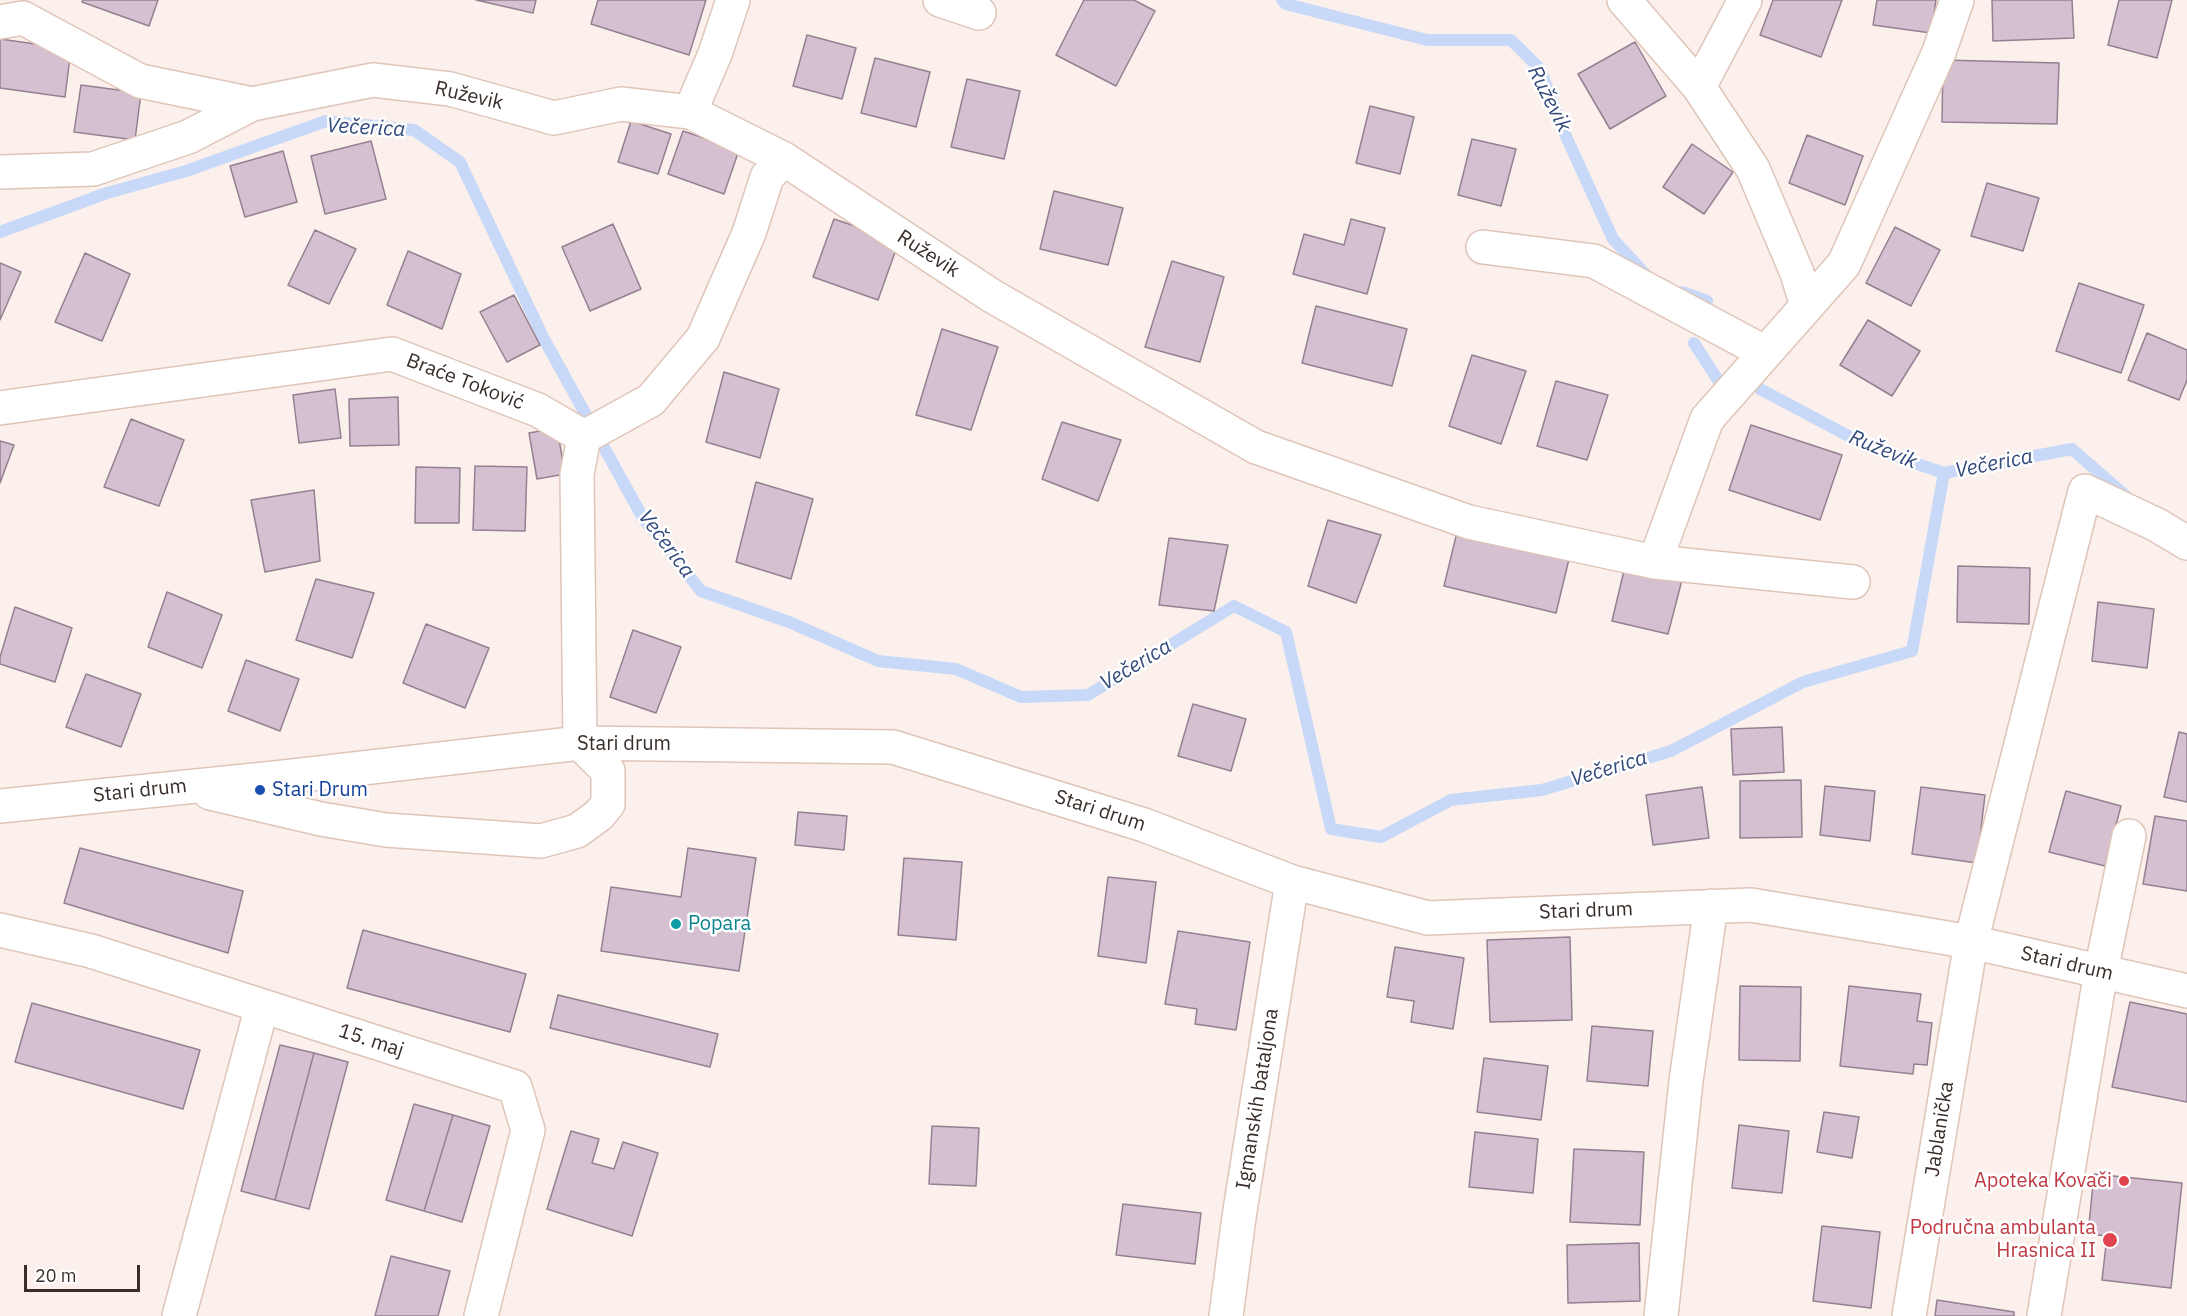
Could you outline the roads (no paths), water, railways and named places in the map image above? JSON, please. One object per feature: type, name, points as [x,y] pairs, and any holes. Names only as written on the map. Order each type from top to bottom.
[{"type":"street","points":[[690,111],[715,54],[733,0]]},
{"type":"street","points":[[939,0],[979,13]]},
{"type":"street","points":[[1624,0],[1699,87],[1753,169],[1797,273],[1807,306]]},
{"type":"street","points":[[1699,87],[1745,0]]},
{"type":"street","points":[[1655,562],[1707,419],[1844,264],[1939,52],[1957,0]]},
{"type":"street","name":"Ruževik","points":[[21,13],[140,81],[252,104],[373,80],[450,89],[554,118],[621,104],[690,111],[784,159],[992,296],[1256,447],[1469,522],[1655,562],[1853,582]]},
{"type":"street","points":[[0,172],[93,169],[189,137],[252,104]]},
{"type":"street","points":[[185,787],[321,819],[386,830],[541,841],[577,831],[599,815],[608,804],[608,771],[580,743],[577,474],[584,437],[651,400],[703,338],[749,233],[767,177],[784,159]]},
{"type":"street","points":[[1483,247],[1594,261],[1764,352]]},
{"type":"street","name":"Braće Toković","points":[[0,408],[392,354],[538,410],[584,437]]},
{"type":"street","name":"Jablanička","points":[[1908,1316],[1971,942],[2085,490],[2157,525],[2187,543]]},
{"type":"street","name":"Stari drum","points":[[0,806],[580,743],[893,747],[1144,825],[1293,882],[1428,918],[1751,905],[1971,942],[2187,991]]},
{"type":"street","points":[[2044,1316],[2101,971],[2129,836]]},
{"type":"street","name":"Igmanskih bataljona","points":[[1226,1316],[1239,1217],[1293,882]]},
{"type":"street","points":[[1661,1316],[1686,1081],[1711,906]]},
{"type":"street","name":"15. maj","points":[[0,930],[91,951],[515,1087],[528,1130],[481,1316]]},
{"type":"street","points":[[178,1316],[262,1006]]},
{"type":"waterway","name":"Ruževik","points":[[1282,0],[1286,4],[1427,40],[1511,40],[1540,69],[1564,132],[1613,239],[1648,277]]},
{"type":"waterway","name":"Večerica","points":[[0,232],[107,193],[186,171],[326,121],[414,130],[460,162],[544,339],[643,518],[701,591],[789,622],[878,661],[956,669],[1021,697],[1088,695],[1234,606],[1286,632],[1331,829],[1381,837],[1451,800],[1542,790],[1671,751],[1803,682],[1912,651],[1944,473],[2072,449],[2127,497]]},
{"type":"waterway","name":"Ruževik","points":[[1682,292],[1707,301]]},
{"type":"waterway","name":"Ruževik","points":[[1694,343],[1718,380]]},
{"type":"waterway","name":"Ruževik","points":[[1760,389],[1871,448],[1944,473]]},
{"type":"place","name":"Stari Drum","points":[[260,790]]},
{"type":"place","name":"Popara","points":[[676,924]]},
{"type":"place","name":"Apoteka Kovači","points":[[2124,1181]]},
{"type":"place","name":"Područna ambulanta Hrasnica II","points":[[2110,1240]]}]
